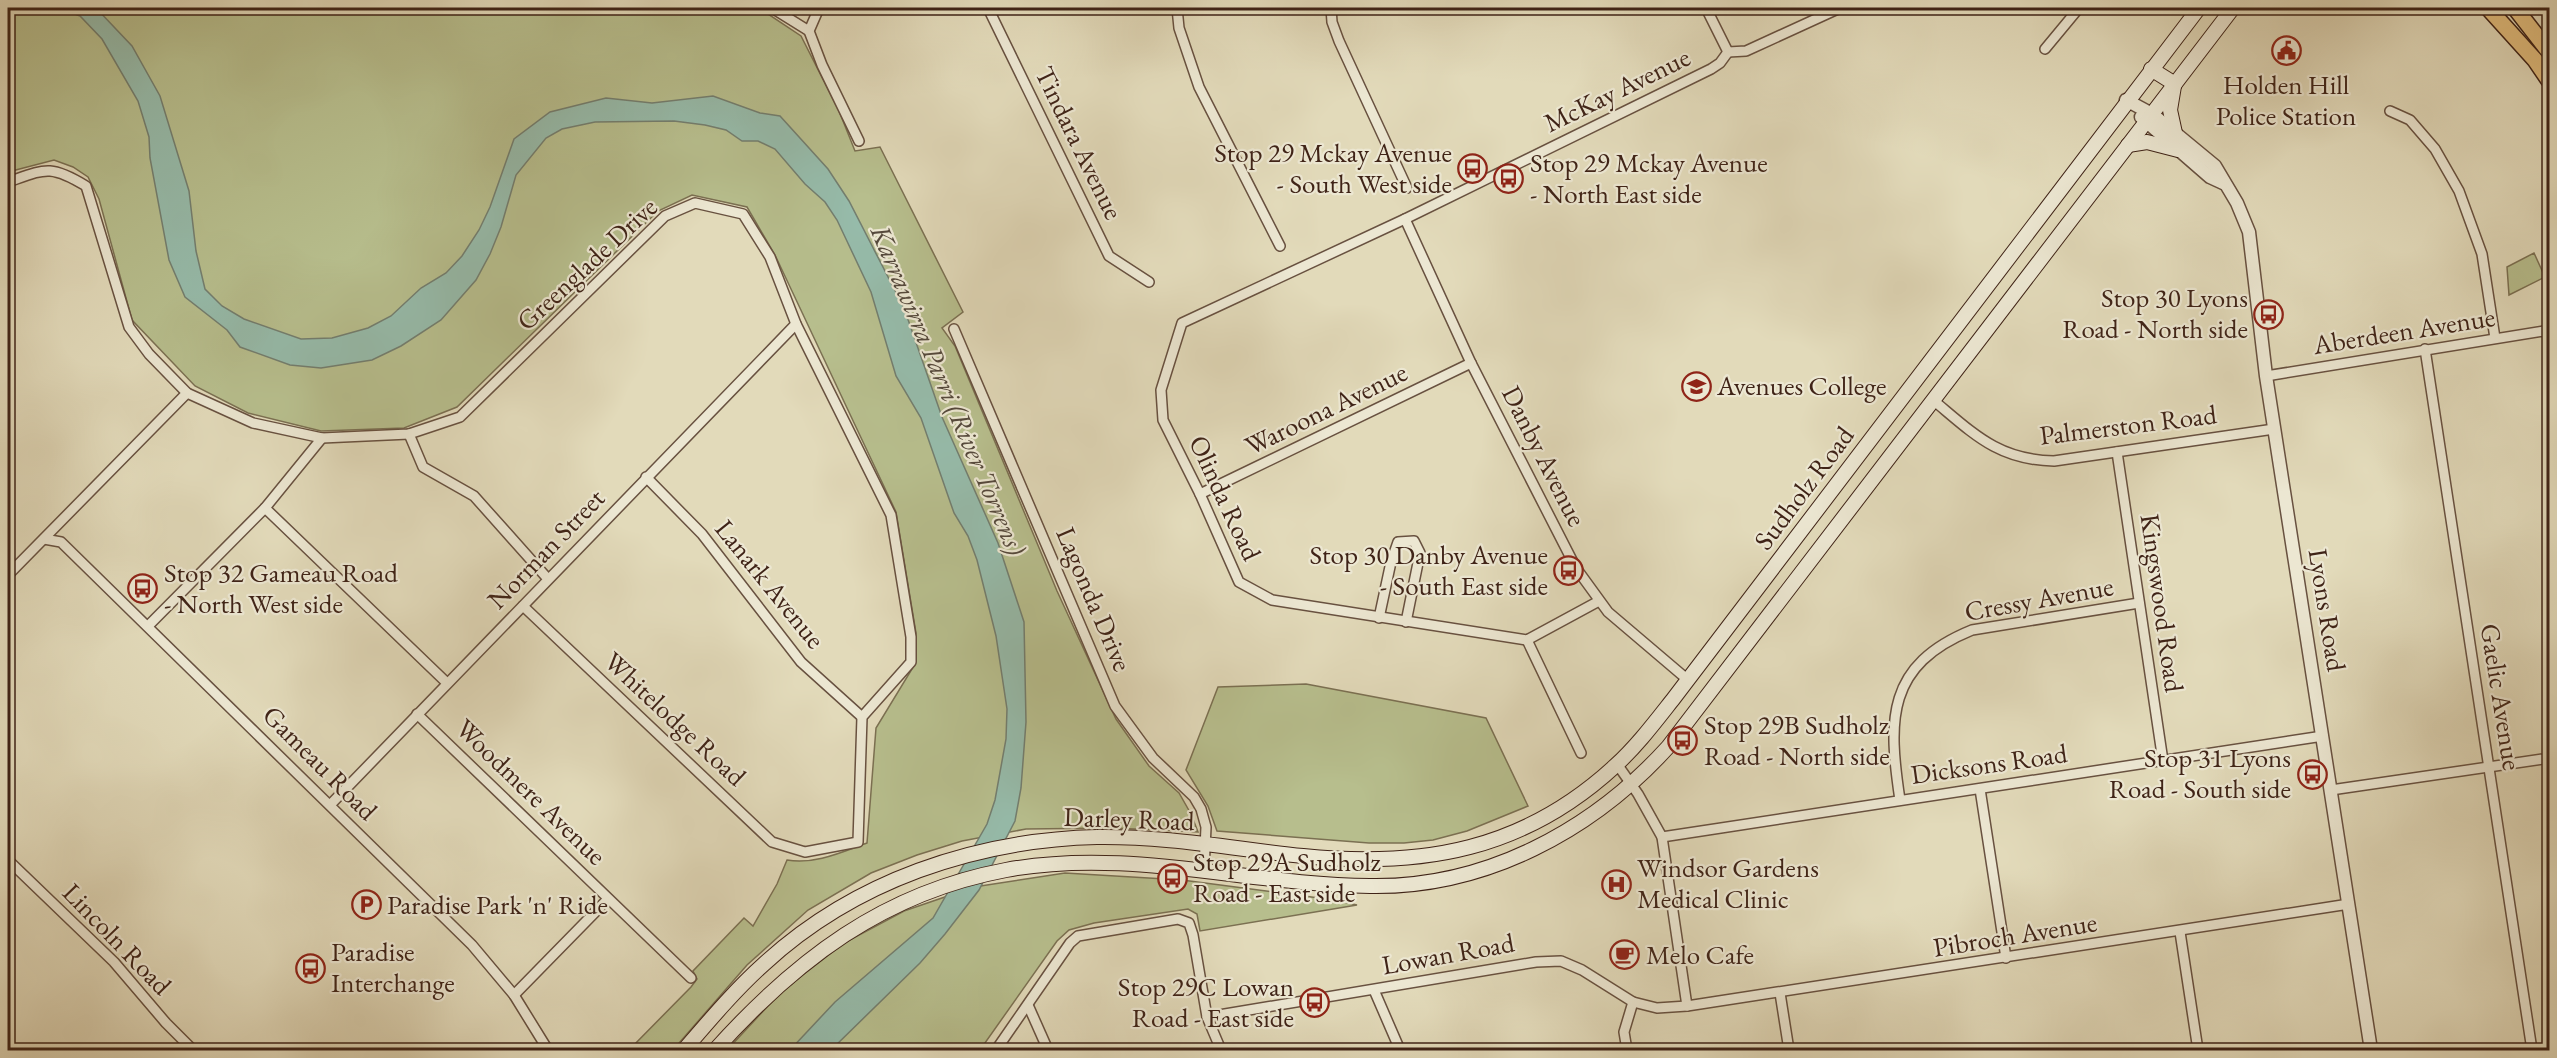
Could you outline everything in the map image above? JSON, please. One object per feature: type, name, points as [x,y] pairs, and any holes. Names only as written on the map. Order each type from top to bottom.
[{"type":"highway","points":[[2488,8],[2550,82]]},
{"type":"highway","points":[[2500,8],[2507,28]]},
{"type":"highway","points":[[2515,8],[2550,53]]},
{"type":"main road","name":"Sudholz Road","points":[[1617,764],[1649,730],[1688,680],[2126,100],[2199,8]]},
{"type":"main road","name":"Sudholz Road","points":[[1631,784],[1668,747],[2233,8]]},
{"type":"main road","points":[[2151,69],[2175,84],[2170,110],[2175,133]]},
{"type":"main road","points":[[2128,145],[2147,142],[2178,150]]},
{"type":"main road","points":[[1850,466],[1870,483]]},
{"type":"main road","points":[[1688,680],[1704,700]]},
{"type":"main road","name":"Darley Road","points":[[684,1050],[734,994],[784,947],[849,902],[920,869],[994,848],[1104,837],[1357,860],[1404,859],[1451,852],[1497,839],[1532,824],[1582,794],[1617,764]]},
{"type":"main road","name":"Darley Road","points":[[715,1050],[766,996],[828,945],[864,922],[909,901],[971,879],[1020,868],[1108,861],[1369,886],[1403,885],[1444,879],[1505,861],[1543,845],[1596,812],[1631,784]]},
{"type":"street","points":[[772,8],[809,31],[822,65],[860,141]]},
{"type":"street","points":[[809,31],[819,8]]},
{"type":"street","name":"Tindara Avenue","points":[[988,8],[1109,256],[1149,282]]},
{"type":"street","points":[[1177,8],[1179,28],[1199,87],[1280,246]]},
{"type":"street","points":[[1331,8],[1332,21],[1339,41],[1407,188]]},
{"type":"street","points":[[1706,8],[1728,52]]},
{"type":"street","name":"McKay Avenue","points":[[1182,322],[1405,219],[1711,69],[1720,63],[1728,52],[1746,51],[1840,8]]},
{"type":"street","points":[[2045,49],[2079,8]]},
{"type":"street","name":"Lyons Road","points":[[2126,100],[2148,118],[2178,150],[2210,177],[2223,183]]},
{"type":"street","points":[[2390,111],[2410,120],[2435,149],[2459,191],[2482,254],[2496,338]]},
{"type":"street","name":"Lyons Road","points":[[2148,118],[2175,133],[2215,166],[2223,183],[2237,203],[2249,232],[2266,376],[2371,1050]]},
{"type":"street","name":"Greenglade Drive","points":[[8,182],[43,170],[62,171],[86,186],[129,327],[149,354],[187,393],[254,423],[322,438],[409,434],[460,417],[665,216],[695,203],[743,214],[770,257],[796,324],[891,515],[911,637],[911,662],[862,717]]},
{"type":"street","name":"Danby Avenue","points":[[1405,219],[1471,363],[1576,568],[1599,601],[1622,626],[1688,680]]},
{"type":"street","name":"Olinda Road","points":[[1182,322],[1161,390],[1163,420],[1200,494],[1239,582],[1272,600],[1527,640]]},
{"type":"street","name":"Norman Street","points":[[330,805],[796,324]]},
{"type":"street","name":"Lagonda Drive","points":[[954,329],[1115,706],[1153,758],[1194,797],[1205,818],[1204,870]]},
{"type":"street","name":"Aberdeen Avenue","points":[[2266,376],[2550,330]]},
{"type":"street","name":"Gaelic Avenue","points":[[2425,349],[2532,1050]]},
{"type":"street","name":"Waroona Avenue","points":[[1200,494],[1471,363]]},
{"type":"street","points":[[8,575],[187,393]]},
{"type":"street","name":"Palmerston Road","points":[[1933,400],[1984,442],[2008,454],[2039,461],[2054,461],[2274,429]]},
{"type":"street","points":[[409,434],[423,468],[474,496],[548,579]]},
{"type":"street","points":[[149,625],[266,508],[322,438]]},
{"type":"street","name":"Kingswood Road","points":[[2117,452],[2163,761]]},
{"type":"street","name":"Lanark Avenue","points":[[646,477],[702,534],[801,662],[862,717]]},
{"type":"street","points":[[266,508],[447,684]]},
{"type":"street","name":"Gameau Road","points":[[44,539],[61,542],[149,625],[472,945],[514,995],[547,1048]]},
{"type":"street","points":[[1379,618],[1391,562],[1398,542],[1414,542],[1420,553],[1406,622]]},
{"type":"street","points":[[1581,753],[1527,640],[1599,601]]},
{"type":"street","name":"Cressy Avenue","points":[[1900,800],[1893,750],[1894,715],[1905,683],[1922,658],[1948,640],[1972,630],[2139,603]]},
{"type":"street","name":"Whitelodge Road","points":[[523,606],[772,842],[805,852],[858,842],[862,717]]},
{"type":"street","name":"Woodmere Avenue","points":[[417,714],[691,978]]},
{"type":"street","name":"Dicksons Road","points":[[1662,837],[2323,736]]},
{"type":"street","points":[[2331,790],[2550,758]]},
{"type":"street","points":[[1617,764],[1662,837],[1687,1006]]},
{"type":"street","points":[[1980,789],[2006,958]]},
{"type":"street","name":"Lincoln Road","points":[[8,860],[114,962],[166,1023],[193,1050]]},
{"type":"street","points":[[514,995],[608,899]]},
{"type":"street","name":"Pibroch Avenue","points":[[1687,1006],[2180,932],[2349,904]]},
{"type":"street","points":[[996,1050],[1070,943],[1078,936],[1178,919],[1189,923],[1193,935],[1207,1017],[1221,1050]]},
{"type":"street","points":[[2180,932],[2198,1050]]},
{"type":"street","name":"Lowan Road","points":[[1207,1017],[1536,962],[1561,961],[1582,970],[1633,1002],[1657,1008],[1687,1006]]},
{"type":"street","points":[[1374,990],[1400,1050]]},
{"type":"street","points":[[1780,993],[1789,1050]]},
{"type":"street","points":[[1627,1050],[1624,1032],[1633,1002]]},
{"type":"street","points":[[1028,1005],[1048,1050]]},
{"type":"shaded area","points":[[8,8],[759,8],[801,36],[839,111],[855,151],[880,147],[963,312],[942,328],[955,346],[1057,591],[1116,719],[1149,766],[1179,793],[1198,832],[1113,828],[1026,829],[962,841],[917,855],[871,873],[808,910],[747,965],[673,1050],[629,1050],[691,987],[697,979],[693,971],[744,918],[753,926],[777,884],[787,860],[818,859],[867,843],[876,728],[915,664],[916,633],[896,512],[775,255],[747,207],[692,195],[658,211],[457,407],[404,428],[321,431],[248,413],[195,386],[132,320],[99,199],[88,177],[73,167],[54,160],[8,172]]},
{"type":"shaded area","points":[[58,8],[96,8],[132,46],[160,96],[189,191],[196,251],[205,289],[222,306],[244,319],[301,339],[332,338],[368,328],[391,316],[421,288],[446,273],[462,256],[479,230],[490,207],[514,139],[550,112],[606,98],[652,103],[713,96],[760,113],[780,116],[828,169],[849,201],[904,308],[942,417],[998,543],[1024,622],[1026,722],[1021,788],[1015,821],[979,890],[920,963],[831,1050],[790,1050],[835,1002],[933,918],[987,824],[995,800],[1006,739],[1007,709],[996,636],[977,560],[968,536],[954,513],[921,418],[896,376],[871,292],[837,220],[825,202],[805,184],[775,149],[758,141],[742,141],[726,130],[674,121],[595,122],[562,129],[546,138],[516,175],[501,227],[490,254],[476,280],[441,320],[401,346],[372,360],[321,368],[290,365],[240,347],[227,330],[185,297],[169,260],[150,158],[149,137],[138,101],[102,39],[80,16]]},
{"type":"shaded area","points":[[2534,253],[2545,277],[2509,295],[2507,267]]},
{"type":"shaded area","points":[[1306,684],[1486,718],[1528,806],[1467,831],[1433,840],[1404,843],[1369,843],[1217,831],[1208,806],[1186,770],[1218,687]]},
{"type":"shaded area","points":[[1065,873],[1182,880],[1357,905],[1200,931],[1197,914],[1188,909],[1094,923],[1069,930],[1057,941],[980,1050],[727,1050],[781,992],[844,943],[904,911],[974,887]]},
{"type":"place","name":"Holden Hill Police Station","points":[[2286,50]]},
{"type":"place","name":"Stop 29 Mckay Avenue - South West side","points":[[1473,169]]},
{"type":"place","name":"Stop 29 Mckay Avenue - North East side","points":[[1509,179]]},
{"type":"place","name":"Stop 30 Lyons Road - North side","points":[[2269,314]]},
{"type":"place","name":"Avenues College","points":[[1696,386]]},
{"type":"place","name":"Stop 30 Danby Avenue - South East side","points":[[1569,571]]},
{"type":"place","name":"Stop 32 Gameau Road - North West side","points":[[143,589]]},
{"type":"place","name":"Stop 29B Sudholz Road - North side","points":[[1683,741]]},
{"type":"place","name":"Stop 31 Lyons Road - South side","points":[[2312,774]]},
{"type":"place","name":"Stop 29A Sudholz Road - East side","points":[[1172,878]]},
{"type":"place","name":"Windsor Gardens Medical Clinic","points":[[1616,884]]},
{"type":"place","name":"Paradise Park 'n' Ride","points":[[366,905]]},
{"type":"place","name":"Melo Cafe","points":[[1625,955]]},
{"type":"place","name":"Paradise Interchange","points":[[310,968]]},
{"type":"place","name":"Stop 29C Lowan Road - East side","points":[[1315,1003]]},
{"type":"water label","name":"Karrawirra Parri (River Torrens)","points":[[949,390]]}]
